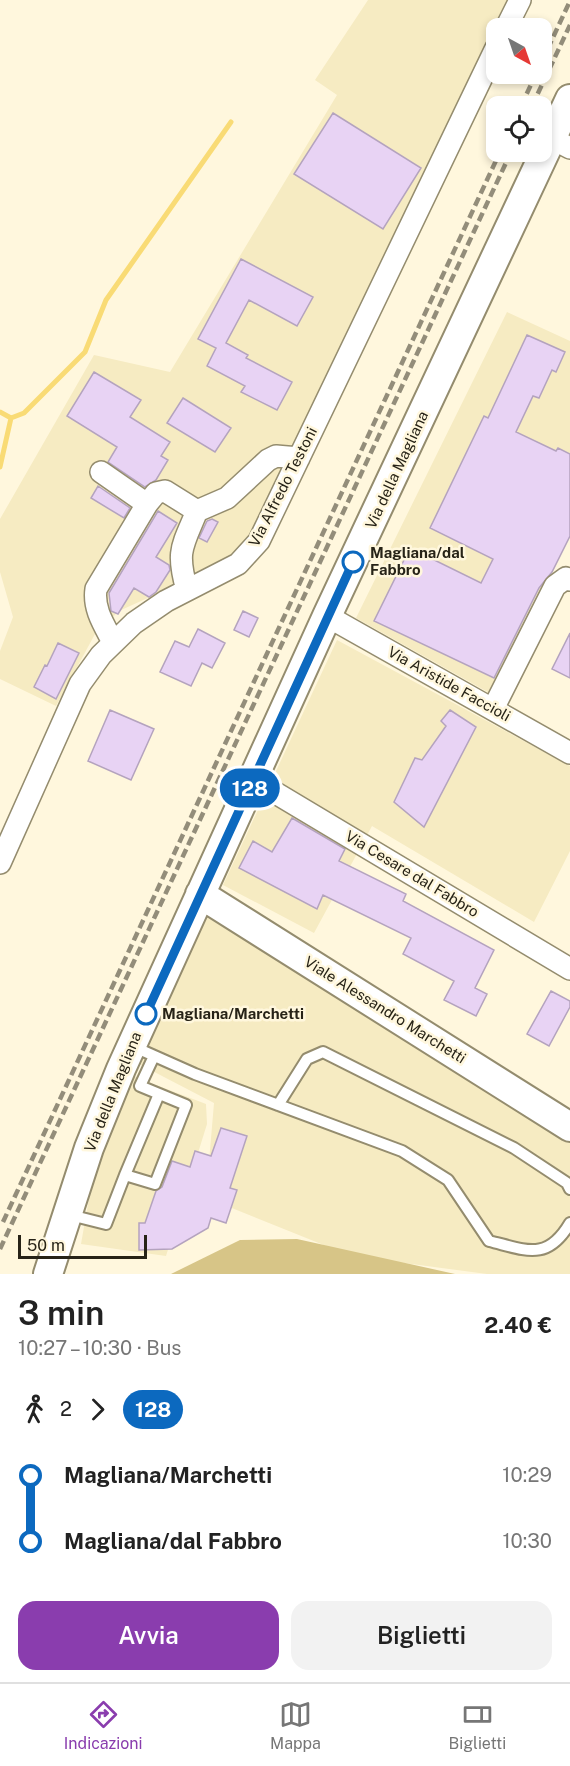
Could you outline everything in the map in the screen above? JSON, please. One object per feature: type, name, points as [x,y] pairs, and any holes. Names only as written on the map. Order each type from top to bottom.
[{"type":"main road","name":"Via della Magliana","points":[[48,1274],[89,1149],[142,1051],[200,894],[327,616],[560,143],[570,99]]},
{"type":"main road","name":"Viale Alessandro Marchetti","points":[[200,894],[570,1127]]},
{"type":"street","points":[[511,18],[520,0]]},
{"type":"street","name":"Via Alfredo Testoni","points":[[0,863],[80,684],[113,642],[140,618],[187,590],[238,564],[254,549],[486,69]]},
{"type":"street","points":[[187,590],[179,563],[180,550],[197,511],[227,498],[268,460],[276,456],[299,458]]},
{"type":"street","points":[[101,472],[147,504]]},
{"type":"street","points":[[113,642],[98,613],[94,599],[96,589],[147,504],[156,494],[165,491],[197,511]]},
{"type":"street","points":[[493,709],[555,586],[566,578],[570,580]]},
{"type":"street","name":"Via Aristide Faccioli","points":[[327,616],[570,753]]},
{"type":"street","name":"Via Cesare dal Fabbro","points":[[254,780],[570,969]]},
{"type":"lane","points":[[125,1175],[155,1184],[186,1105],[140,1086],[142,1051],[402,1151],[448,1180],[489,1241],[535,1252],[552,1246],[570,1223]]},
{"type":"lane","points":[[278,1105],[307,1059],[323,1052],[514,1148],[567,1183],[570,1189]]},
{"type":"lane","points":[[68,1215],[106,1224],[159,1094]]},
{"type":"shaded area","points":[[368,0],[513,0],[502,18],[486,18],[486,56],[254,534],[227,562],[119,611],[95,634],[56,706],[0,679],[0,651],[13,617],[0,572],[0,519],[94,355],[170,372],[337,95],[315,80]]},
{"type":"shaded area","points":[[507,312],[570,341],[570,536],[493,695],[356,618]]},
{"type":"shaded area","points":[[337,640],[570,766],[570,851],[534,922],[372,826],[314,933],[223,885]]},
{"type":"shaded area","points":[[207,917],[570,1142],[570,1274],[487,1274],[351,1256],[202,1196],[209,1162],[214,1103],[139,1064]]},
{"type":"shaded area","points":[[130,1075],[206,1104],[207,1124],[166,1256],[81,1244],[92,1181]]},
{"type":"shaded area","points":[[297,1239],[455,1274],[171,1274],[240,1240]]},
{"type":"building","points":[[333,113],[421,168],[383,229],[294,174]]},
{"type":"building","points":[[241,259],[313,297],[297,326],[249,300],[226,343],[248,355],[246,358],[292,382],[277,410],[241,392],[245,386],[207,366],[216,348],[198,339]]},
{"type":"building","points":[[527,335],[565,352],[556,372],[552,370],[539,398],[533,396],[516,432],[556,451],[558,448],[570,454],[570,536],[552,572],[539,588],[494,678],[374,621],[410,548],[481,583],[493,559],[430,528],[484,416],[488,418]]},
{"type":"building","points":[[94,372],[141,400],[130,417],[170,442],[161,456],[168,460],[156,480],[145,487],[108,462],[117,447],[67,416]]},
{"type":"building","points":[[183,398],[231,428],[215,452],[167,423]]},
{"type":"building","points":[[98,486],[130,508],[124,518],[91,498]]},
{"type":"building","points":[[158,511],[177,523],[156,557],[169,565],[170,570],[156,592],[149,597],[134,588],[118,614],[111,611],[109,593]]},
{"type":"building","points":[[212,519],[218,522],[207,542],[199,538],[207,521]]},
{"type":"building","points":[[243,611],[258,618],[249,637],[234,630]]},
{"type":"building","points":[[198,629],[225,643],[212,668],[202,663],[191,686],[160,672],[175,641],[189,647]]},
{"type":"building","points":[[570,633],[570,678],[552,669]]},
{"type":"building","points":[[58,643],[79,653],[56,699],[34,687]]},
{"type":"building","points":[[110,710],[154,729],[131,780],[88,761]]},
{"type":"building","points":[[450,710],[476,727],[424,827],[394,802],[415,758],[422,760],[446,726],[441,721]]},
{"type":"building","points":[[292,818],[345,849],[339,861],[406,894],[403,901],[494,950],[475,988],[487,994],[476,1016],[444,1000],[454,981],[403,954],[411,938],[323,895],[317,909],[239,868],[253,841],[272,852]]},
{"type":"building","points":[[551,991],[570,1001],[570,1007],[549,1046],[527,1034]]},
{"type":"building","points":[[221,1128],[247,1136],[230,1188],[237,1190],[226,1223],[211,1218],[208,1228],[172,1249],[139,1250],[139,1223],[145,1223],[156,1191],[162,1187],[172,1161],[190,1167],[195,1151],[211,1156]]},
{"type":"waterway","points":[[0,412],[11,418],[24,413],[85,352],[106,300],[231,122]]},
{"type":"waterway","points":[[0,467],[11,418]]},
{"type":"railway","points":[[552,40],[570,1]]},
{"type":"railway","points":[[537,96],[570,25]]},
{"type":"railway","points":[[526,96],[531,84]]},
{"type":"railway","points":[[3,1222],[495,162]]},
{"type":"railway","points":[[0,1249],[506,162]]},
{"type":"bus line","name":"128","points":[[146,1014],[353,562]]},
{"type":"place","name":"Magliana/dal Fabbro","points":[[353,562]]},
{"type":"place","name":"Magliana/Marchetti","points":[[146,1014]]}]
